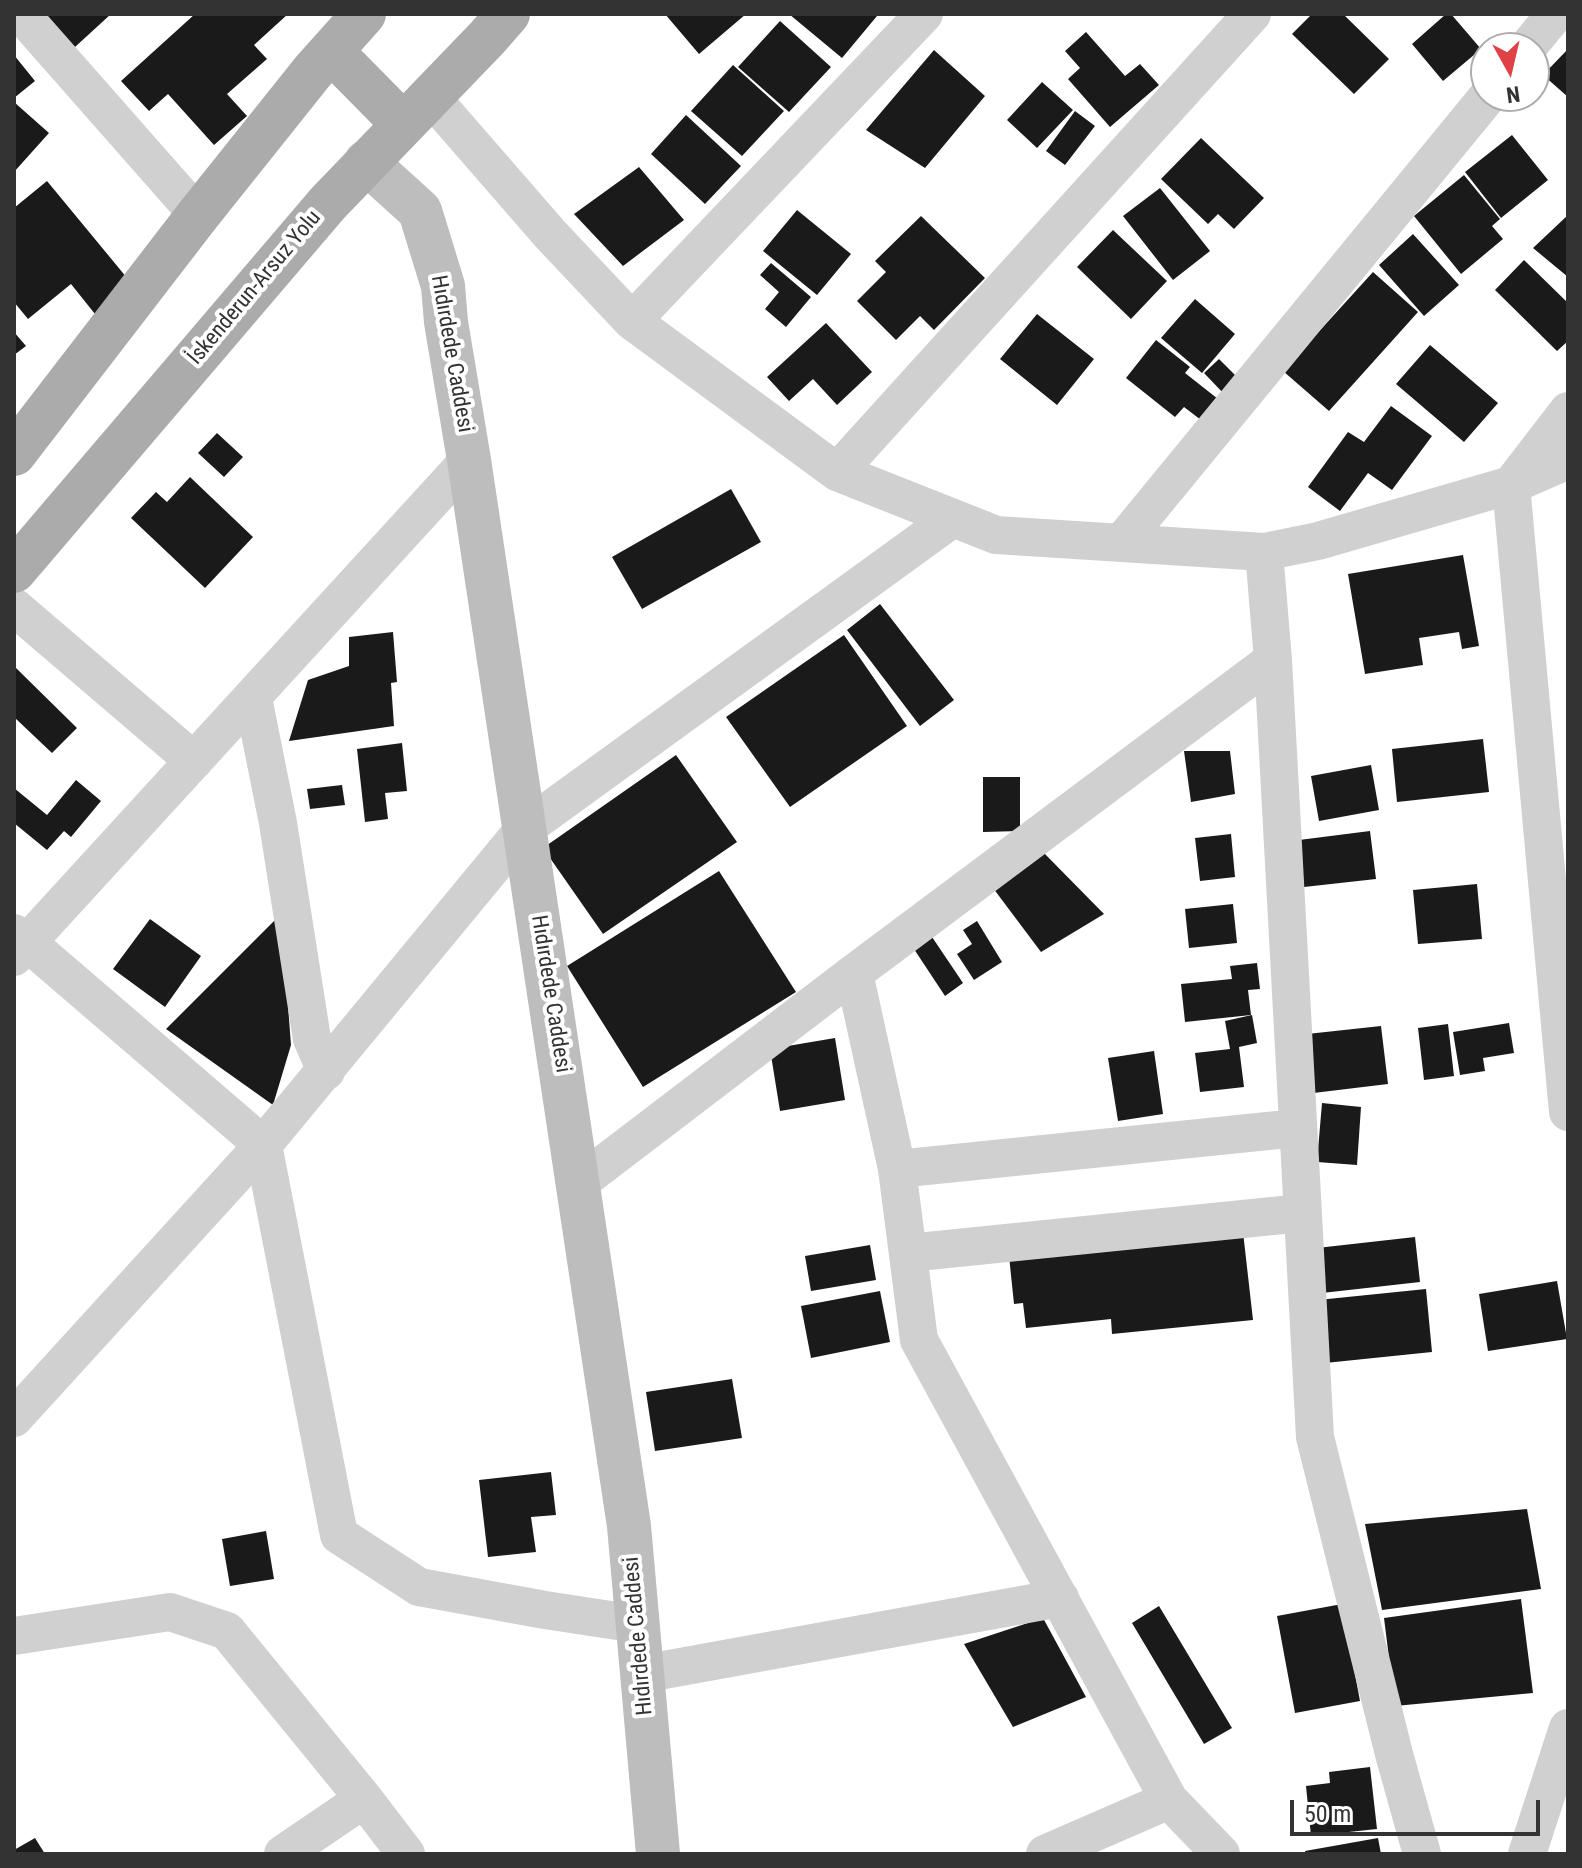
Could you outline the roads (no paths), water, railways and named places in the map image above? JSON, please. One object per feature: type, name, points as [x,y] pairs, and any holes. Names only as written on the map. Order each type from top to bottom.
[{"type":"main road","points":[[14,453],[198,215],[313,71],[364,14]]},
{"type":"main road","name":"İskenderun-Arsuz Yolu","points":[[14,571],[328,203],[508,14]]},
{"type":"main road","points":[[331,51],[417,110]]},
{"type":"street","points":[[21,14],[198,215]]},
{"type":"street","points":[[632,321],[924,14]]},
{"type":"street","points":[[837,472],[1252,14]]},
{"type":"street","points":[[1540,32],[1555,14]]},
{"type":"street","points":[[417,110],[550,234],[632,321],[837,472],[996,535],[1264,552],[1318,541],[1511,485],[1568,460]]},
{"type":"street","points":[[1122,542],[1475,112]]},
{"type":"street","name":"Hıdırdede Caddesi","points":[[366,162],[420,211],[443,286],[629,1526],[658,1854]]},
{"type":"street","points":[[1568,411],[1511,485],[1568,1112]]},
{"type":"street","points":[[469,460],[253,698],[19,944],[263,1145],[339,1535],[419,1587],[637,1624]]},
{"type":"street","points":[[14,1418],[263,1145],[524,829],[953,518]]},
{"type":"street","points":[[1264,552],[1273,660],[1315,1437],[1422,1854]]},
{"type":"street","points":[[14,607],[194,761]]},
{"type":"street","points":[[579,1183],[1273,660]]},
{"type":"street","points":[[253,698],[278,823],[312,1039],[326,1071]]},
{"type":"street","points":[[854,973],[897,1169],[919,1340],[1169,1800],[1221,1854]]},
{"type":"street","points":[[897,1169],[1297,1128]]},
{"type":"street","points":[[908,1253],[1302,1213]]},
{"type":"street","points":[[642,1674],[1060,1598]]},
{"type":"street","points":[[14,1636],[170,1612],[227,1631],[406,1854]]},
{"type":"street","points":[[1527,1854],[1568,1728]]},
{"type":"street","points":[[283,1854],[364,1799]]},
{"type":"street","points":[[1045,1854],[1169,1800]]}]
